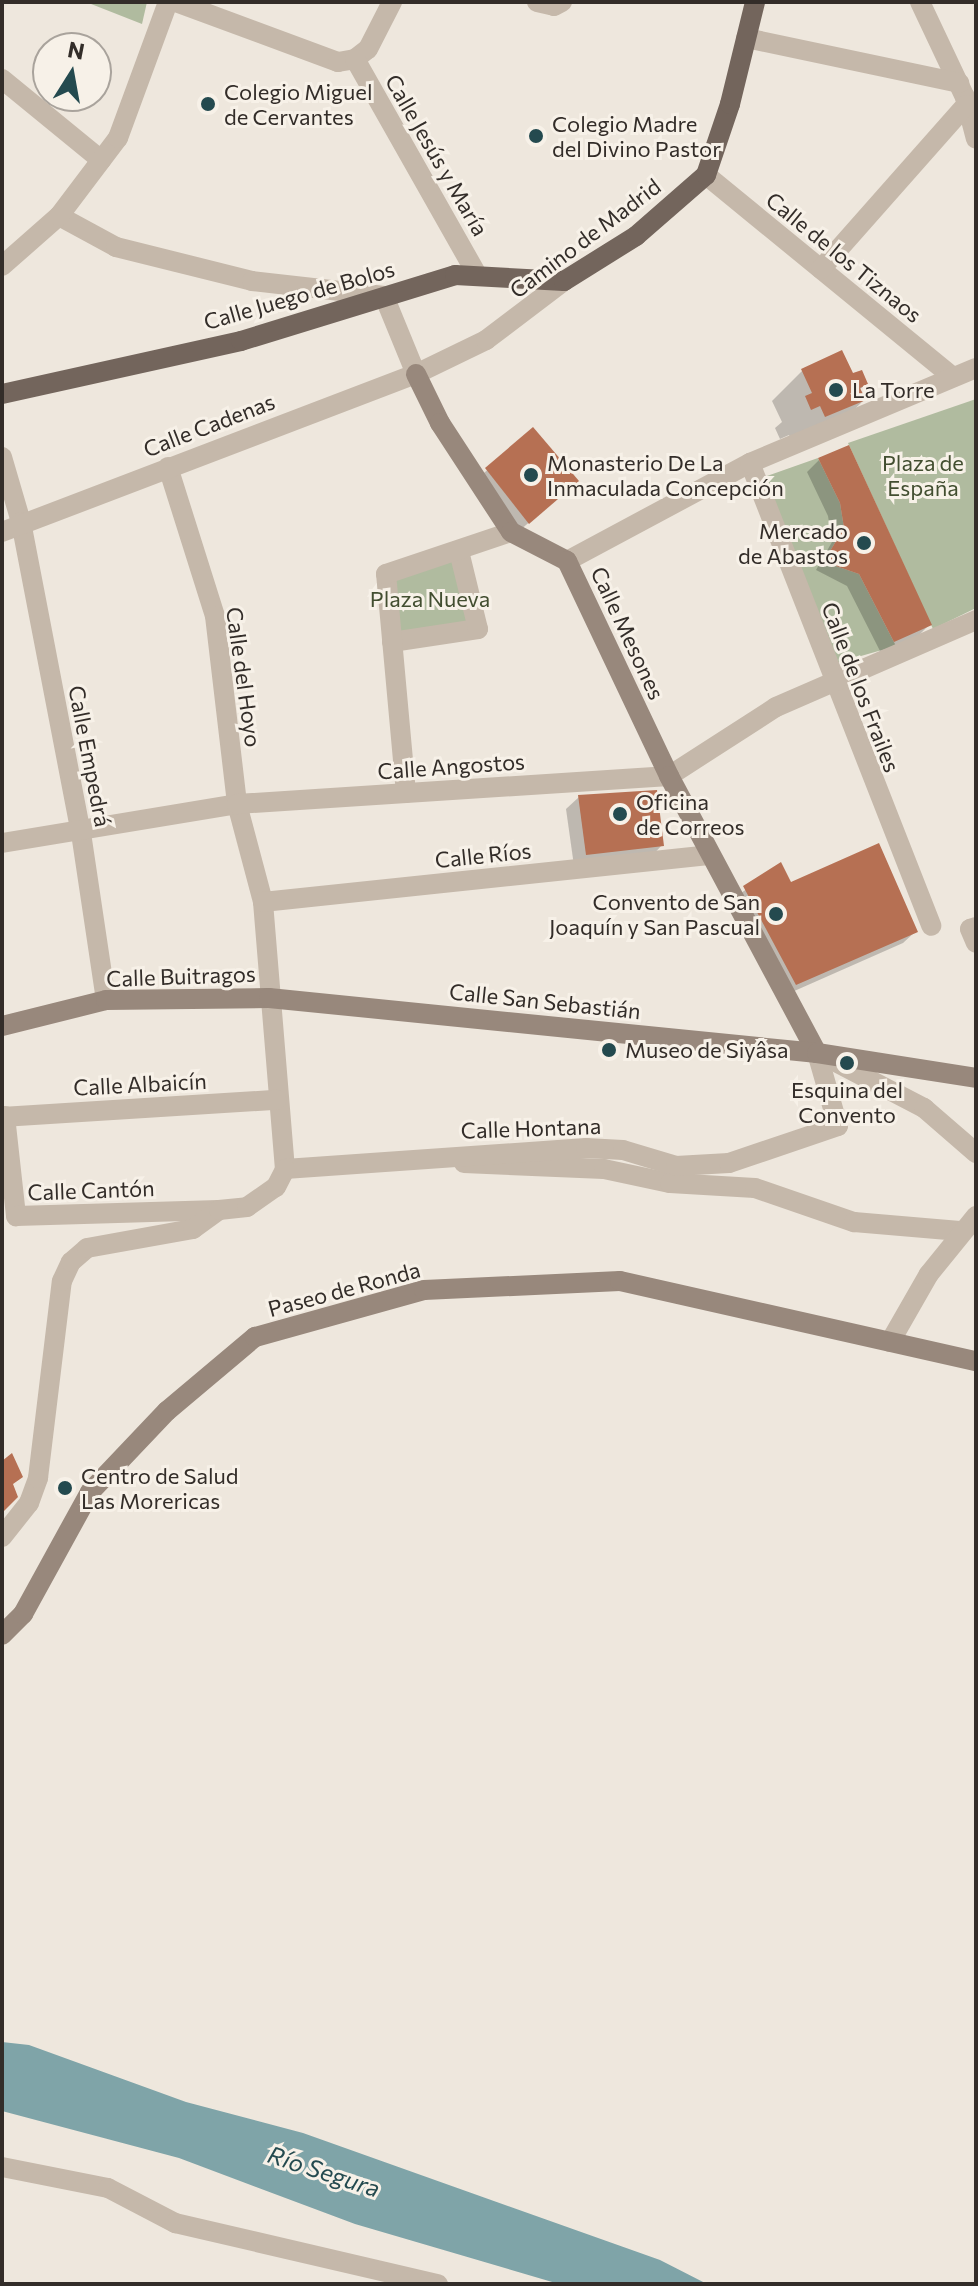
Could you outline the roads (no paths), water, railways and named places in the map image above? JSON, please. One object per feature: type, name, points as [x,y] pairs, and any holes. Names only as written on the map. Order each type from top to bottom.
[{"type":"main road","points":[[706,175],[755,2]]},
{"type":"main road","name":"Camino de Madrid","points":[[564,281],[636,236],[706,175]]},
{"type":"main road","name":"Calle Juego de Bolos","points":[[2,394],[241,341],[455,275],[564,281]]},
{"type":"main road","name":"Calle Mesones","points":[[416,374],[440,423],[511,532],[567,561],[709,855],[817,1053]]},
{"type":"main road","name":"Calle Buitragos","points":[[2,1026],[106,1000],[269,998]]},
{"type":"main road","name":"Calle San Sebastián","points":[[269,998],[817,1053],[976,1078]]},
{"type":"main road","name":"Paseo de Ronda","points":[[2,1635],[23,1614],[90,1492],[167,1411],[255,1337],[424,1290],[620,1281],[976,1361]]},
{"type":"street","points":[[2,266],[59,216],[118,138],[168,2]]},
{"type":"street","points":[[176,2],[338,62],[355,59],[368,49],[392,2]]},
{"type":"street","points":[[539,3],[562,2]]},
{"type":"street","points":[[920,2],[967,94],[976,139]]},
{"type":"street","points":[[746,38],[967,94]]},
{"type":"street","name":"Calle Jesús y María","points":[[355,59],[477,275]]},
{"type":"street","points":[[2,79],[101,160]]},
{"type":"street","points":[[821,269],[967,94]]},
{"type":"street","name":"Calle de los Tiznaos","points":[[706,175],[953,377]]},
{"type":"street","points":[[59,216],[116,247],[252,281],[384,296],[416,374]]},
{"type":"street","name":"Camino de Madrid","points":[[416,374],[486,340],[564,281]]},
{"type":"street","points":[[567,561],[750,463],[976,368]]},
{"type":"street","name":"Calle Cadenas","points":[[2,532],[21,522],[416,374]]},
{"type":"street","name":"Calle Empedrá","points":[[2,457],[21,522],[81,833],[106,1000]]},
{"type":"street","name":"Calle de los Frailes","points":[[750,463],[833,684],[931,926]]},
{"type":"street","name":"Calle del Hoyo","points":[[168,467],[215,616],[237,804],[263,902],[276,1100],[285,1169]]},
{"type":"street","points":[[406,793],[386,574],[511,532]]},
{"type":"street","points":[[392,642],[478,629],[459,551]]},
{"type":"street","points":[[669,776],[776,707],[974,628]]},
{"type":"street","name":"Calle Angostos","points":[[2,843],[81,833],[237,804],[669,776]]},
{"type":"street","name":"Calle Ríos","points":[[263,902],[709,855]]},
{"type":"street","points":[[976,927],[970,929],[976,943]]},
{"type":"street","points":[[817,1053],[924,1108],[976,1153]]},
{"type":"street","name":"Calle Hontana","points":[[285,1169],[416,1156],[586,1148],[623,1150],[676,1166],[729,1163],[838,1126],[817,1053]]},
{"type":"street","name":"Calle Albaicín","points":[[3,1116],[276,1100]]},
{"type":"street","name":"Calle Cantón","points":[[3,1116],[16,1216],[219,1210]]},
{"type":"street","points":[[416,1156],[492,1167],[604,1169],[670,1183],[755,1188],[854,1222],[960,1231]]},
{"type":"street","points":[[2,1537],[29,1503],[38,1478],[62,1281],[71,1262],[87,1248],[193,1229],[219,1210],[247,1207],[276,1187],[285,1169]]},
{"type":"street","points":[[890,1342],[960,1231],[976,1216]]},
{"type":"street","points":[[2,2167],[108,2188],[175,2223],[438,2284]]},
{"type":"water","name":"Río Segura","points":[[2,2042],[29,2045],[186,2102],[303,2133],[660,2260],[707,2284],[559,2284],[355,2224],[179,2158],[2,2111]]},
{"type":"place","name":"Colegio Miguel de Cervantes","points":[[208,104]]},
{"type":"place","name":"Colegio Madre del Divino Pastor","points":[[536,136]]},
{"type":"place","name":"La Torre","points":[[836,390]]},
{"type":"place","name":"Monasterio De La Inmaculada Concepción","points":[[531,475]]},
{"type":"place","name":"Mercado de Abastos","points":[[864,543]]},
{"type":"place","name":"Oficina de Correos","points":[[620,814]]},
{"type":"place","name":"Convento de San Joaquín y San Pascual","points":[[776,914]]},
{"type":"place","name":"Museo de Siyâsa","points":[[609,1050]]},
{"type":"place","name":"Esquina del Convento","points":[[847,1063]]},
{"type":"place","name":"Centro de Salud Las Morericas","points":[[65,1488]]},
{"type":"park label","name":"Plaza de España","points":[[923,474]]},
{"type":"park label","name":"Plaza Nueva","points":[[430,599]]}]
